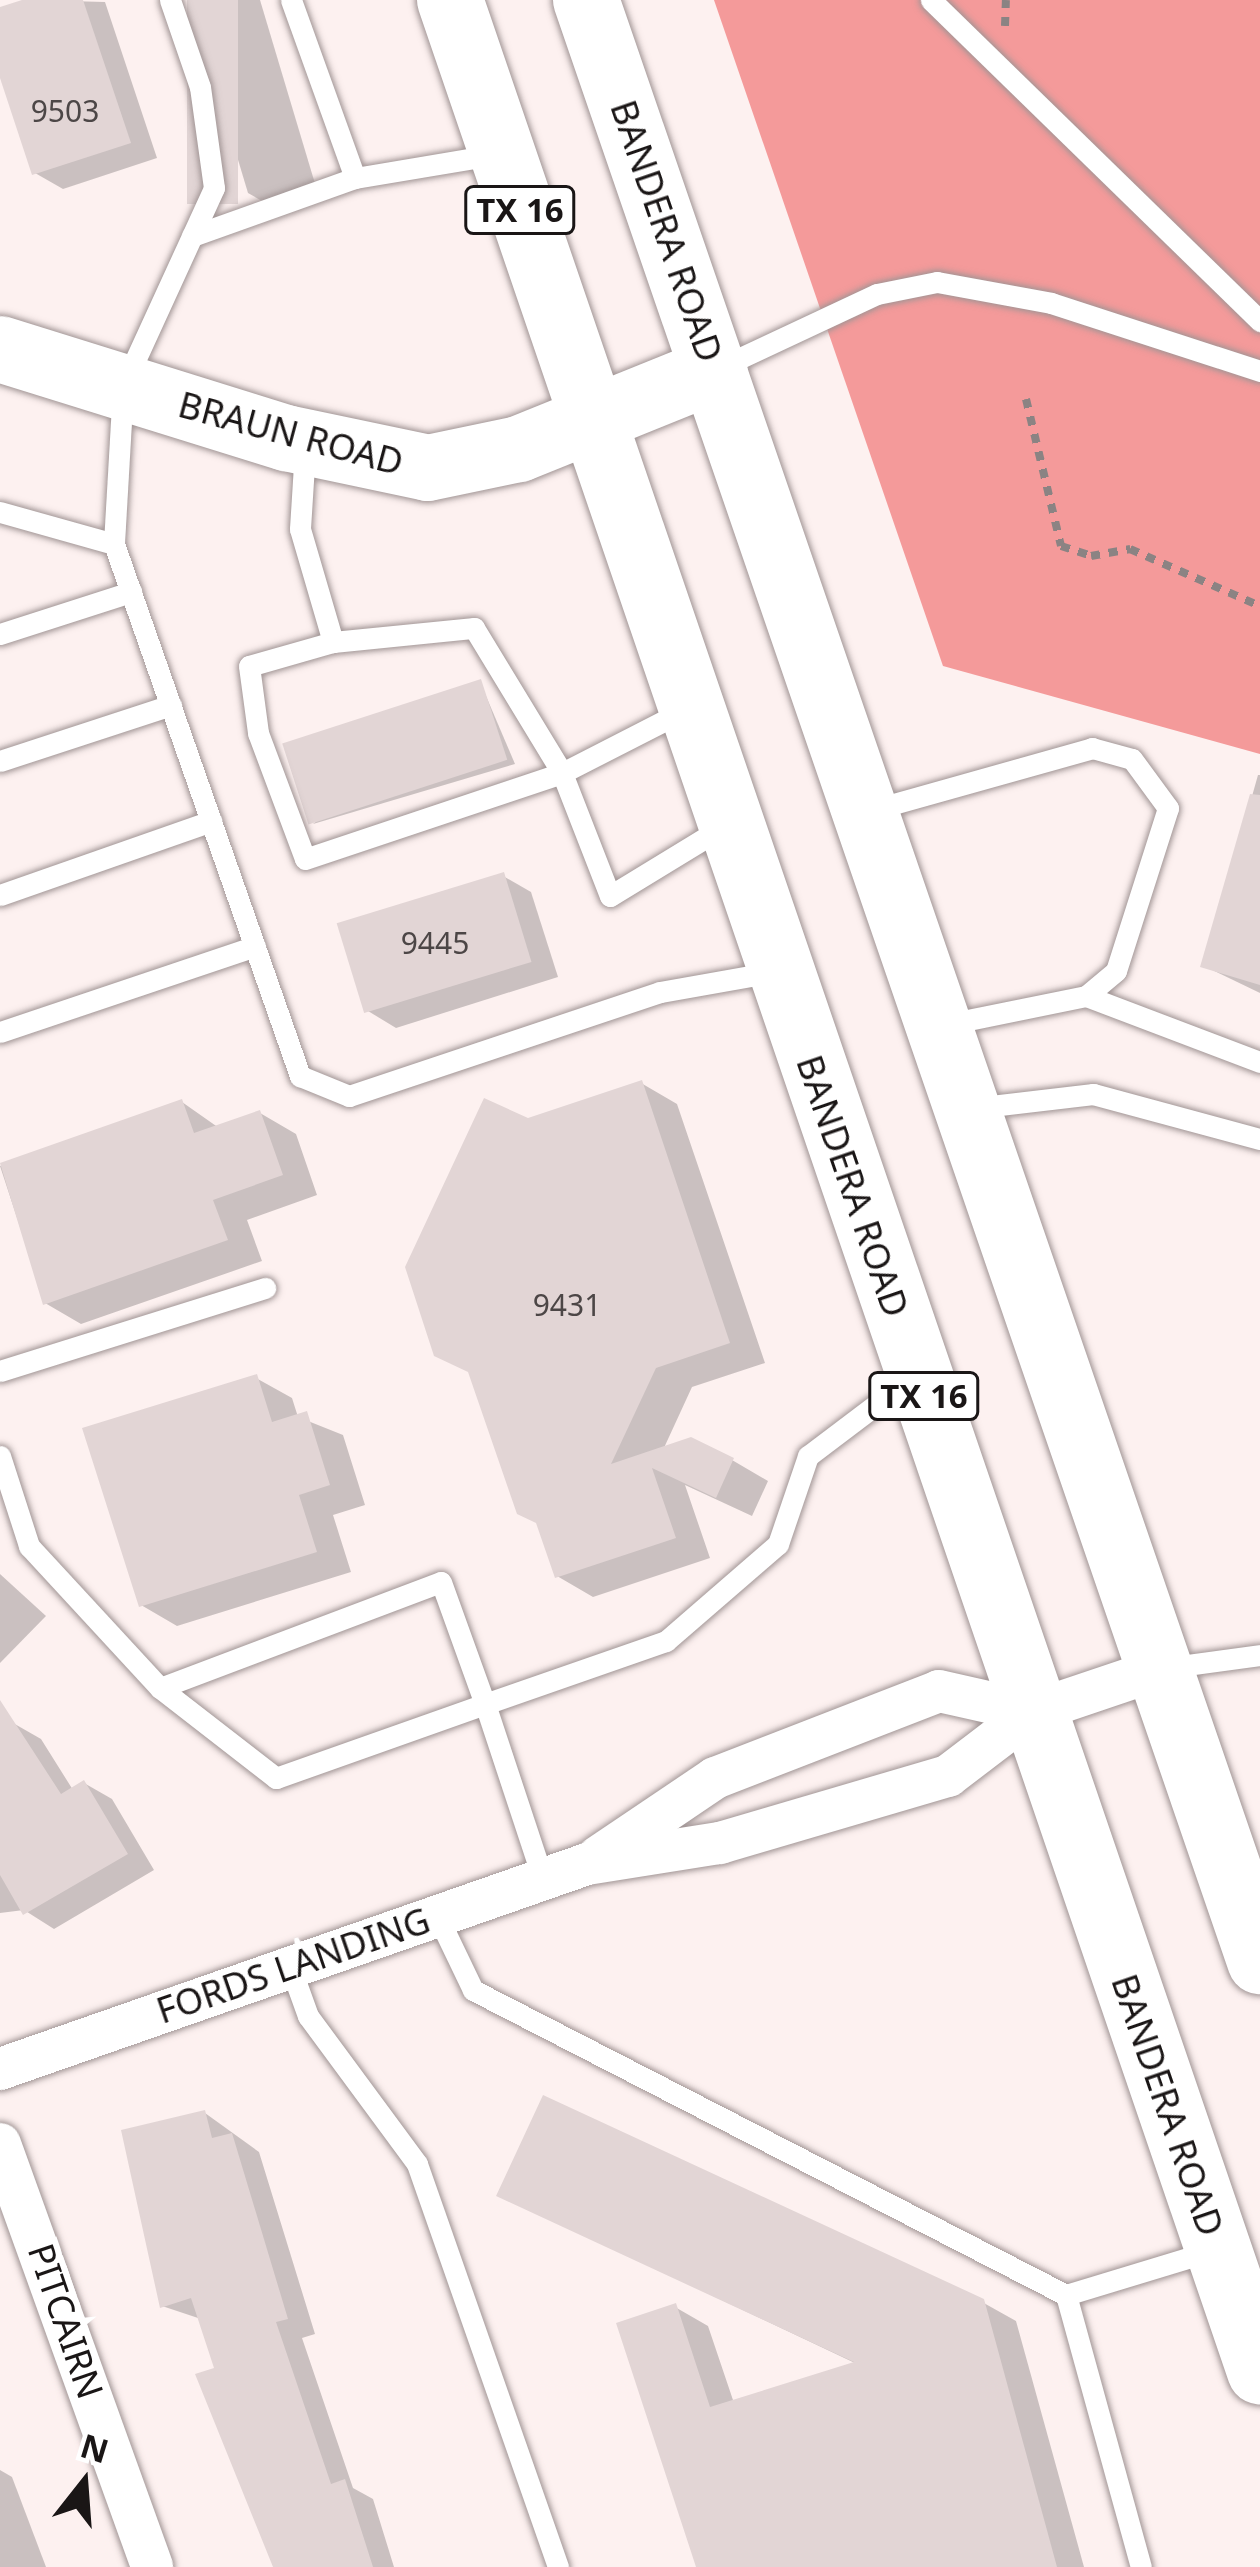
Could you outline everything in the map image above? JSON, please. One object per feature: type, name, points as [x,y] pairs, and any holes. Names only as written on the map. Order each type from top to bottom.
[{"type":"main road","name":"BANDERA ROAD","points":[[450,0],[1260,2371]]},
{"type":"main road","name":"BANDERA ROAD","points":[[586,0],[1260,1961]]},
{"type":"main road","name":"BRAUN ROAD","points":[[0,349],[306,442],[428,468],[591,419],[715,370]]},
{"type":"street","name":"FORDS LANDING","points":[[0,2069],[587,1864],[719,1843],[948,1776],[1032,1712],[1159,1669]]},
{"type":"street","name":"FORDS LANDING","points":[[587,1864],[716,1778],[939,1691],[1032,1712]]},
{"type":"street","name":"PITCAIRN","points":[[0,2144],[152,2567]]},
{"type":"lane","points":[[170,0],[200,87],[214,188],[123,387],[114,544],[300,1076],[349,1096],[660,992],[779,970]]},
{"type":"lane","points":[[291,0],[356,178]]},
{"type":"lane","points":[[931,0],[1260,321]]},
{"type":"lane","points":[[192,236],[356,178],[501,154]]},
{"type":"lane","points":[[715,370],[878,293],[938,282],[1051,303],[1260,370]]},
{"type":"lane","points":[[306,442],[300,529],[333,642]]},
{"type":"lane","points":[[0,512],[114,544]]},
{"type":"lane","points":[[0,634],[131,592]]},
{"type":"lane","points":[[690,708],[562,773],[305,859],[259,733],[248,665],[333,642],[474,628],[562,773],[610,896],[729,824]]},
{"type":"lane","points":[[0,761],[170,705]]},
{"type":"lane","points":[[866,812],[1062,750],[1132,760],[1168,808],[1135,937],[1086,996]]},
{"type":"lane","points":[[0,895],[211,821]]},
{"type":"lane","points":[[0,1032],[255,946]]},
{"type":"lane","points":[[939,1026],[1086,996],[1260,1062]]},
{"type":"lane","points":[[968,1109],[1093,1094],[1260,1138]]},
{"type":"lane","points":[[0,1371],[265,1288]]},
{"type":"lane","points":[[0,1456],[29,1546],[160,1688],[276,1778],[667,1641],[778,1544],[808,1456],[916,1373]]},
{"type":"lane","points":[[160,1688],[441,1582],[544,1879]]},
{"type":"lane","points":[[1159,1669],[1260,1655]]},
{"type":"lane","points":[[437,1916],[473,1990],[1066,2295],[1218,2249]]},
{"type":"lane","points":[[290,1966],[308,2016],[417,2164],[558,2567]]},
{"type":"lane","points":[[1066,2295],[1141,2567]]},
{"type":"path","points":[[1026,399],[1061,546],[1091,556],[1130,548],[1260,606]]},
{"type":"shaded area","points":[[714,0],[1260,0],[1260,754],[943,666]]},
{"type":"building","points":[[22,0],[83,0],[131,143],[32,175],[0,78],[0,7]]},
{"type":"building","points":[[187,0],[238,0],[238,204],[187,204]]},
{"type":"building","points":[[481,679],[507,760],[308,824],[282,744]]},
{"type":"building","points":[[1250,794],[1260,795],[1260,985],[1200,967]]},
{"type":"building","points":[[504,872],[531,962],[364,1013],[337,923]]},
{"type":"building","points":[[642,1080],[730,1343],[656,1368],[611,1464],[691,1437],[734,1458],[716,1498],[652,1468],[676,1538],[555,1578],[536,1523],[517,1514],[468,1372],[434,1356],[405,1267],[484,1098],[528,1118]]},
{"type":"building","points":[[182,1099],[194,1133],[260,1110],[283,1175],[213,1200],[228,1240],[43,1305],[0,1163]]},
{"type":"building","points":[[257,1374],[272,1422],[307,1411],[330,1485],[299,1495],[317,1552],[139,1607],[82,1428]]},
{"type":"building","points":[[0,1700],[61,1794],[84,1780],[128,1854],[23,1915],[0,1875]]},
{"type":"building","points":[[543,2095],[984,2299],[1057,2567],[696,2567],[616,2323],[676,2303],[710,2407],[854,2362],[496,2196]]},
{"type":"building","points":[[205,2110],[212,2138],[232,2133],[288,2319],[276,2322],[331,2484],[345,2479],[373,2567],[273,2567],[195,2374],[214,2368],[191,2298],[160,2308],[121,2130]]}]
